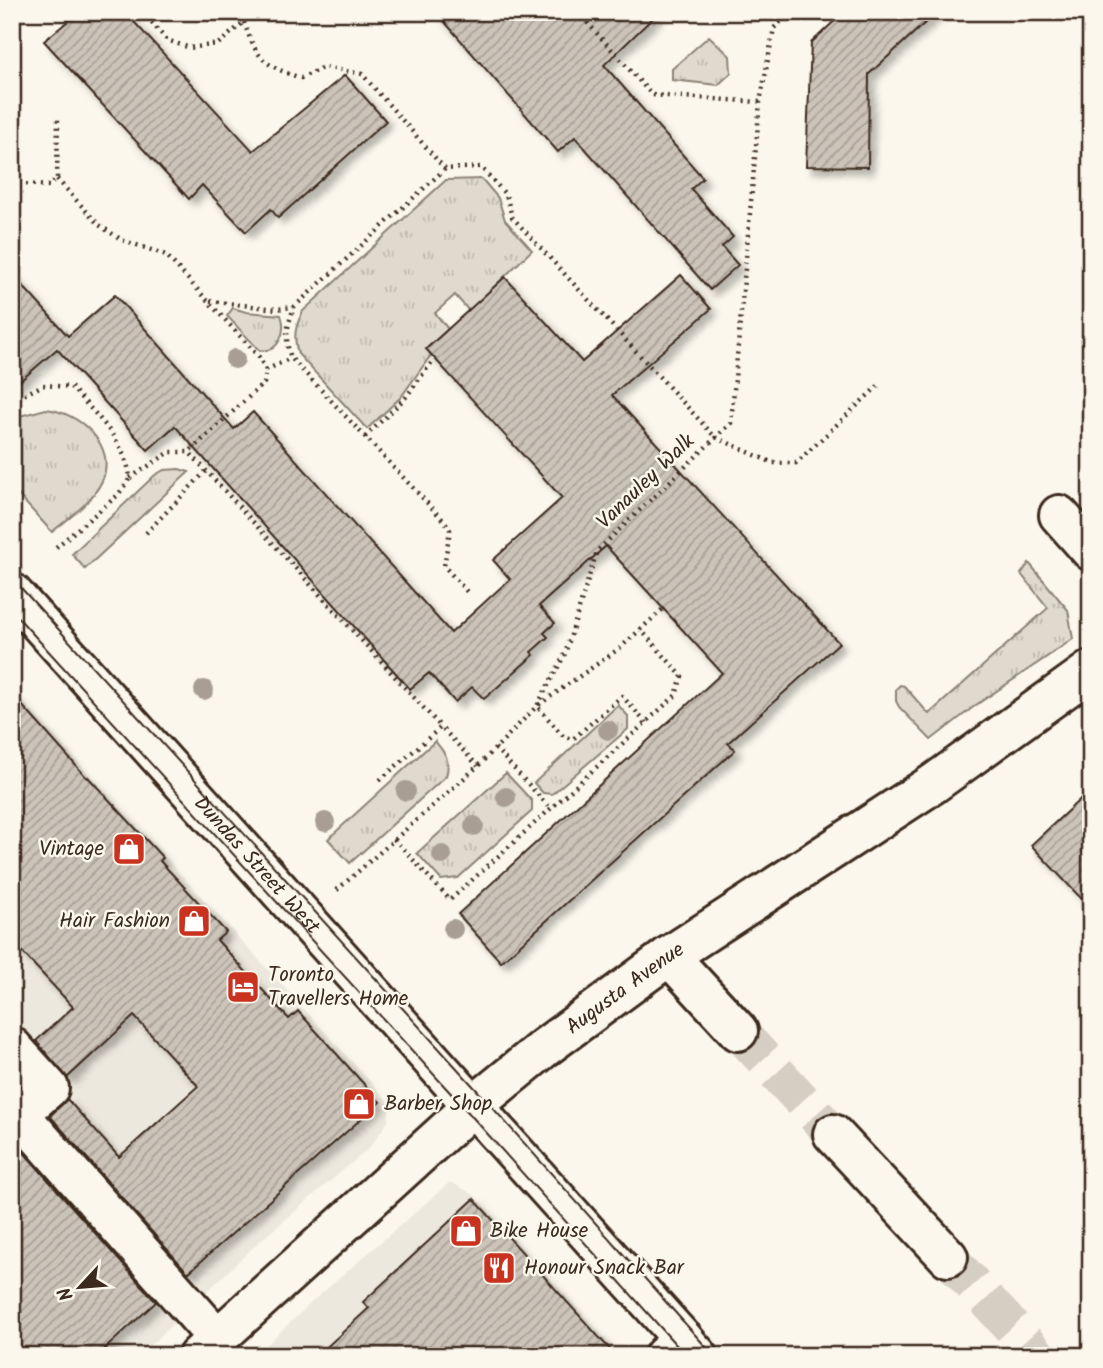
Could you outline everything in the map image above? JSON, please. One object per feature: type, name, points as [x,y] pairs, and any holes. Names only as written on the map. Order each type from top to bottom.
[{"type":"street","points":[[1059,515],[1091,551]]},
{"type":"street","name":"Dundas Street West","points":[[12,593],[473,1106],[682,1350]]},
{"type":"street","name":"Augusta Avenue","points":[[208,1347],[473,1106],[544,1048],[669,957],[933,784],[1091,670]]},
{"type":"street","points":[[669,957],[738,1031]]},
{"type":"street","points":[[12,1047],[49,1088],[16,1117],[208,1347]]},
{"type":"street","points":[[833,1134],[948,1257]]},
{"type":"path","points":[[142,12],[167,40],[190,48],[218,44],[244,22]]},
{"type":"path","points":[[244,12],[244,22],[252,48],[273,68],[301,78],[324,67],[362,74],[445,169]]},
{"type":"path","points":[[578,12],[652,95],[760,102]]},
{"type":"path","name":"Vanauley Walk","points":[[307,921],[351,877],[478,766],[537,706],[565,654],[597,551],[731,423],[760,102],[774,28],[791,12]]},
{"type":"path","points":[[55,548],[118,495],[130,478],[170,452],[189,452],[264,383],[266,370],[259,357],[166,255],[122,240],[99,225],[57,179],[58,117]]},
{"type":"path","points":[[469,593],[443,566],[450,530],[446,523],[291,358],[286,341],[287,326],[294,307],[445,169],[481,167],[506,195],[512,217],[715,437],[773,463],[796,463],[880,385]]},
{"type":"path","points":[[12,183],[49,186],[57,179]]},
{"type":"path","points":[[209,301],[276,309],[294,307]]},
{"type":"path","points":[[266,370],[291,358]]},
{"type":"path","points":[[365,437],[406,397],[435,358]]},
{"type":"path","points":[[12,401],[43,385],[71,387],[111,433],[128,462],[130,478]]},
{"type":"path","points":[[12,391],[18,396]]},
{"type":"path","points":[[189,452],[478,766]]},
{"type":"path","points":[[145,533],[206,471]]},
{"type":"path","points":[[646,723],[622,695],[573,739],[564,737],[537,706],[620,648],[663,609]]},
{"type":"path","points":[[394,839],[450,900],[676,695],[682,676],[641,630]]},
{"type":"path","points":[[380,780],[441,727]]},
{"type":"path","points":[[495,748],[551,809]]},
{"type":"shaded area","points":[[12,690],[390,1103],[388,1122],[368,1149],[260,1241],[139,1356],[12,1356]]},
{"type":"shaded area","points":[[450,1182],[473,1194],[621,1356],[255,1356],[314,1300]]},
{"type":"green space","points":[[709,36],[730,56],[731,73],[718,85],[672,80],[672,69]]},
{"type":"green space","points":[[482,179],[498,198],[505,220],[532,250],[469,311],[455,295],[435,313],[448,329],[427,348],[431,355],[401,397],[367,429],[298,354],[295,337],[300,317],[303,311],[446,180]]},
{"type":"green space","points":[[233,308],[281,315],[283,328],[280,340],[272,348],[259,350],[227,316]]},
{"type":"green space","points":[[46,409],[70,416],[92,433],[100,443],[106,468],[98,489],[80,509],[52,532],[12,488],[12,418]]},
{"type":"green space","points":[[179,469],[189,472],[85,569],[72,554],[155,475],[164,470]]},
{"type":"green space","points":[[1029,563],[1068,610],[1073,639],[976,705],[931,740],[899,707],[896,689],[900,685],[904,686],[929,714],[1048,608],[1021,574]]},
{"type":"green space","points":[[618,705],[628,716],[628,729],[552,794],[543,793],[534,783]]},
{"type":"green space","points":[[435,741],[446,757],[446,776],[350,863],[328,839]]},
{"type":"green space","points":[[506,773],[532,801],[532,811],[458,878],[441,880],[417,853]]},
{"type":"building","points":[[79,12],[125,12],[253,151],[345,75],[386,121],[278,218],[271,209],[246,232],[202,185],[189,199],[44,41]]},
{"type":"building","points":[[436,12],[659,12],[604,65],[703,178],[691,189],[733,237],[722,247],[738,265],[710,290],[575,137],[558,152]]},
{"type":"building","points":[[844,12],[937,12],[869,74],[868,167],[806,166],[811,43]]},
{"type":"building","points":[[12,274],[68,336],[115,295],[234,429],[253,412],[451,633],[510,579],[493,560],[562,498],[426,349],[505,277],[582,362],[681,275],[711,309],[612,395],[839,643],[728,743],[735,750],[501,962],[458,914],[722,673],[606,546],[539,606],[555,623],[544,633],[548,637],[531,652],[534,655],[484,699],[472,687],[455,702],[429,673],[410,689],[175,426],[148,450],[57,349],[12,388]]},
{"type":"building","points":[[12,694],[163,858],[160,861],[226,932],[217,940],[289,1019],[298,1011],[380,1102],[188,1273],[50,1116],[67,1099],[119,1157],[198,1086],[134,1016],[67,1078],[36,1041],[73,1007],[12,941]]},
{"type":"building","points":[[1091,789],[1091,909],[1031,845]]},
{"type":"building","points":[[12,1139],[156,1302],[97,1356],[12,1356]]},
{"type":"building","points":[[474,1199],[616,1356],[317,1356],[369,1308],[363,1302]]},
{"type":"tunnel","points":[[738,1031],[833,1134]]},
{"type":"tunnel","points":[[948,1257],[1038,1356]]},
{"type":"tram line","points":[[12,578],[714,1356]]},
{"type":"tram line","points":[[12,611],[686,1356]]},
{"type":"place","name":"Vintage","points":[[129,849]]},
{"type":"place","name":"Hair Fashion","points":[[194,921]]},
{"type":"place","name":"Toronto Travellers Home","points":[[243,987]]},
{"type":"place","name":"Barber Shop","points":[[359,1104]]},
{"type":"place","name":"Bike House","points":[[466,1231]]},
{"type":"place","name":"Honour Snack Bar","points":[[499,1268]]}]
